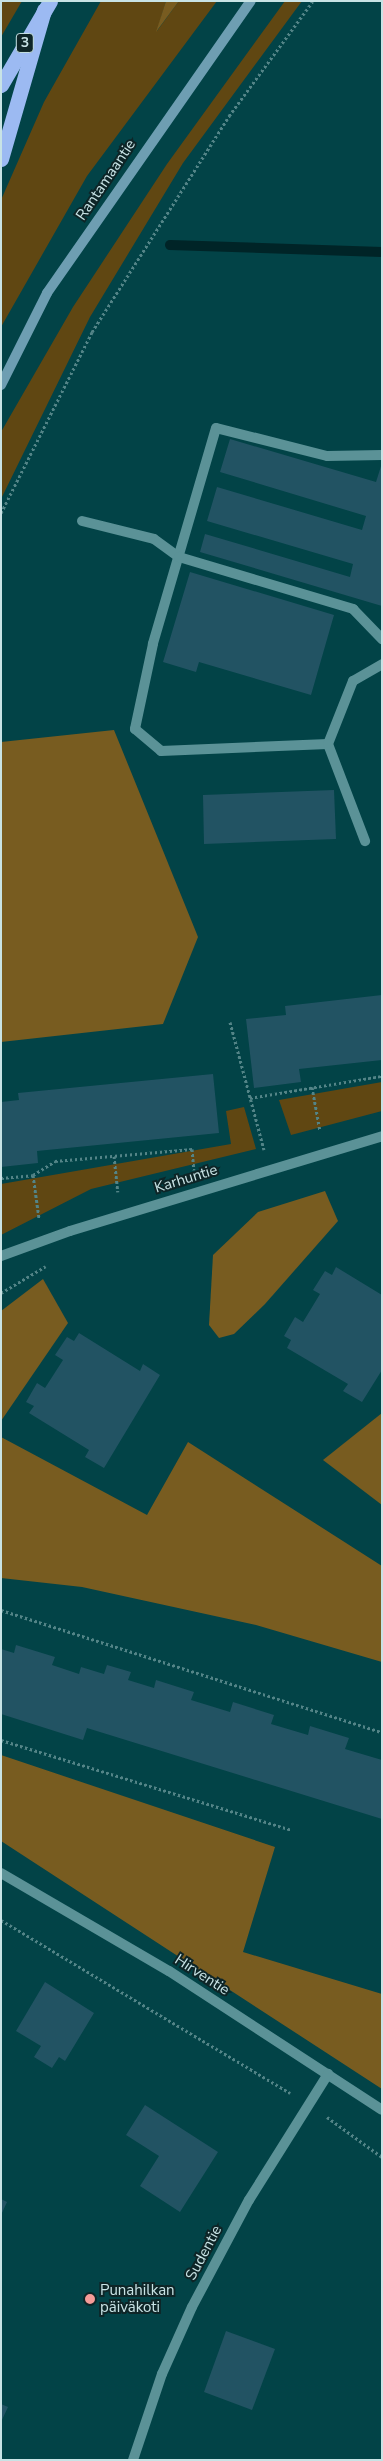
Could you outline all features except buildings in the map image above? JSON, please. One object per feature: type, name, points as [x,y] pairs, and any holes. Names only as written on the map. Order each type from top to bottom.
[{"type":"highway","name":"3","points":[[1,85],[47,6]]},
{"type":"highway","points":[[1,158],[47,6]]},
{"type":"main road","name":"Rantamaantie","points":[[1,384],[47,293],[252,1]]},
{"type":"street","points":[[328,744],[161,751],[135,729],[153,644],[216,428],[327,456],[382,455]]},
{"type":"street","points":[[82,521],[154,539],[179,557],[353,609],[382,639]]},
{"type":"street","points":[[365,842],[328,744],[353,682],[382,664]]},
{"type":"street","name":"Karhuntie","points":[[1,1256],[43,1240],[382,1136]]},
{"type":"street","name":"Hirventie","points":[[1,1873],[169,1971],[382,2110]]},
{"type":"street","name":"Sudentie","points":[[133,2460],[162,2374],[192,2307],[249,2200],[328,2074]]},
{"type":"path","points":[[1,513],[92,332],[229,116],[313,1]]},
{"type":"path","points":[[230,1022],[269,1170]]},
{"type":"path","points":[[250,1098],[382,1076]]},
{"type":"path","points":[[312,1087],[325,1153]]},
{"type":"path","points":[[1,1178],[33,1175],[55,1161],[192,1149],[196,1192]]},
{"type":"path","points":[[33,1175],[43,1240]]},
{"type":"path","points":[[1,1610],[382,1732]]},
{"type":"path","points":[[1,1740],[291,1830]]},
{"type":"path","points":[[1,1920],[309,2104],[382,2157]]},
{"type":"shaded area","points":[[1,1],[22,1],[1,37]]},
{"type":"shaded area","points":[[101,1],[166,1],[157,31],[179,1],[217,1],[87,176],[1,327],[1,200],[44,102]]},
{"type":"shaded area","points":[[166,1],[179,1],[156,32]]},
{"type":"shaded area","points":[[285,1],[302,1],[183,163],[90,317],[1,499],[1,432],[73,307],[167,164]]},
{"type":"shaded area","points":[[114,730],[198,937],[163,1024],[1,1042],[1,742]]},
{"type":"shaded area","points":[[382,1082],[382,1111],[291,1135],[279,1100]]},
{"type":"shaded area","points":[[244,1107],[256,1149],[91,1189],[1,1235],[1,1184],[231,1144],[226,1111]]},
{"type":"shaded area","points":[[325,1191],[338,1221],[265,1304],[234,1334],[219,1338],[209,1325],[213,1255],[258,1212]]},
{"type":"shaded area","points":[[43,1279],[68,1323],[1,1421],[1,1311]]},
{"type":"shaded area","points":[[382,1413],[382,1505],[323,1460]]},
{"type":"shaded area","points":[[1,1437],[147,1515],[188,1442],[382,1566],[382,1662],[256,1625],[82,1587],[1,1578]]},
{"type":"shaded area","points":[[1,1755],[275,1847],[243,1952],[382,1994],[382,2089],[1,1841]]},
{"type":"waterway","points":[[170,245],[382,252]]},
{"type":"place","name":"Punahilkan päiväkoti","points":[[90,2299]]}]
